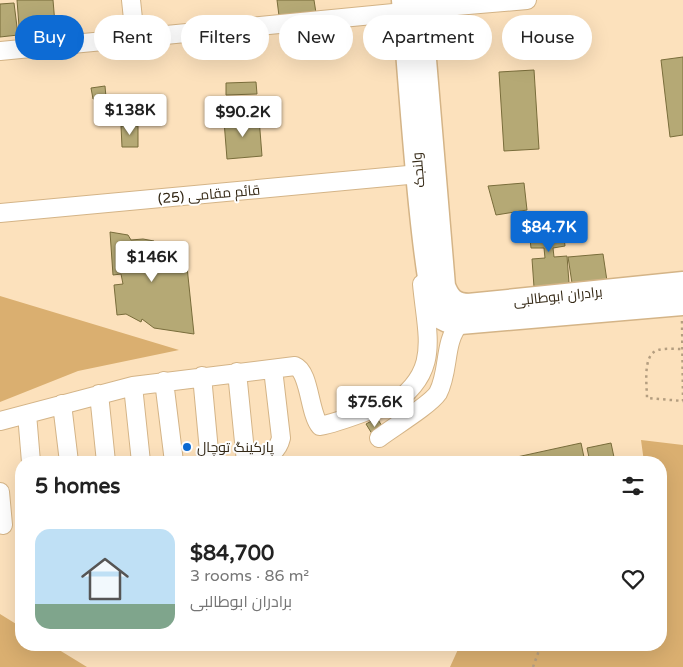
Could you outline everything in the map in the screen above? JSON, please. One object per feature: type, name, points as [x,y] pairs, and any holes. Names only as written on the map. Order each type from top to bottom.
[{"type":"main road","name":"ولنجک","points":[[412,5],[419,179],[433,303],[439,316],[444,320],[460,323]]},
{"type":"main road","name":"ولنجک","points":[[412,5],[444,286]]},
{"type":"main road","name":"برادران ابوطالبی","points":[[444,286],[449,297],[457,304],[468,305],[683,297]]},
{"type":"main road","name":"برادران ابوطالبی","points":[[460,323],[683,297]]},
{"type":"street","points":[[131,0],[133,15]]},
{"type":"street","points":[[171,34],[412,5],[527,0]]},
{"type":"street","points":[[0,51],[94,42]]},
{"type":"street","points":[[366,419],[398,401],[416,384],[425,369],[428,356],[413,194],[419,179]]},
{"type":"street","name":"قائم مقامی (25)","points":[[0,213],[419,179]]},
{"type":"street","points":[[379,438],[437,394],[447,361],[452,333],[460,323]]},
{"type":"street","points":[[428,356],[447,361]]},
{"type":"street","points":[[0,421],[133,386],[295,366],[300,368],[314,420],[320,426],[338,423],[367,410],[398,401]]},
{"type":"street","points":[[268,456],[279,446],[281,438],[273,369]]},
{"type":"street","points":[[237,372],[245,456]]},
{"type":"street","points":[[202,376],[209,456]]},
{"type":"street","points":[[164,381],[173,456]]},
{"type":"street","points":[[133,386],[140,456]]},
{"type":"street","points":[[99,394],[105,456]]},
{"type":"street","points":[[62,404],[68,456]]},
{"type":"street","points":[[27,414],[30,456]]},
{"type":"street","points":[[0,492],[3,525]]},
{"type":"path","points":[[682,349],[657,350],[651,354],[648,361],[646,398],[683,401],[683,297]]},
{"type":"path","points":[[533,667],[538,651]]},
{"type":"shaded area","points":[[0,296],[179,350],[78,371],[0,402]]},
{"type":"shaded area","points":[[641,440],[683,445],[683,667],[450,667],[457,651],[667,651],[667,456],[643,456]]},
{"type":"shaded area","points":[[0,614],[15,623],[15,651],[61,651],[87,667],[0,667]]},
{"type":"building","points":[[17,0],[53,0],[54,15],[18,15]]},
{"type":"building","points":[[277,0],[314,0],[316,13],[279,16]]},
{"type":"building","points":[[14,3],[15,35],[0,37],[0,4]]},
{"type":"building","points":[[683,57],[683,135],[670,137],[661,60]]},
{"type":"building","points":[[534,70],[539,149],[504,151],[499,72]]},
{"type":"building","points":[[256,82],[257,94],[226,95],[226,83]]},
{"type":"building","points":[[105,86],[106,97],[93,99],[91,88]]},
{"type":"building","points":[[259,118],[262,156],[227,159],[224,121]]},
{"type":"building","points":[[121,126],[138,126],[138,147],[122,147]]},
{"type":"building","points":[[524,183],[527,210],[496,215],[488,186]]},
{"type":"building","points":[[562,220],[565,246],[553,248],[554,257],[567,256],[569,283],[534,287],[532,259],[545,258],[544,248],[531,248],[528,222]]},
{"type":"building","points":[[110,232],[128,235],[131,240],[143,239],[154,241],[155,244],[164,244],[181,251],[186,257],[194,334],[154,328],[142,319],[141,322],[126,314],[117,315],[114,285],[123,284],[121,274],[113,275]]},
{"type":"building","points":[[603,254],[607,281],[572,283],[568,257]]},
{"type":"building","points":[[377,418],[385,431],[374,437],[366,424]]},
{"type":"building","points":[[581,443],[584,456],[521,456]]},
{"type":"building","points":[[611,443],[614,456],[589,456],[587,448]]},
{"type":"place","name":"پارکینگ توچال","points":[[187,447]]}]
